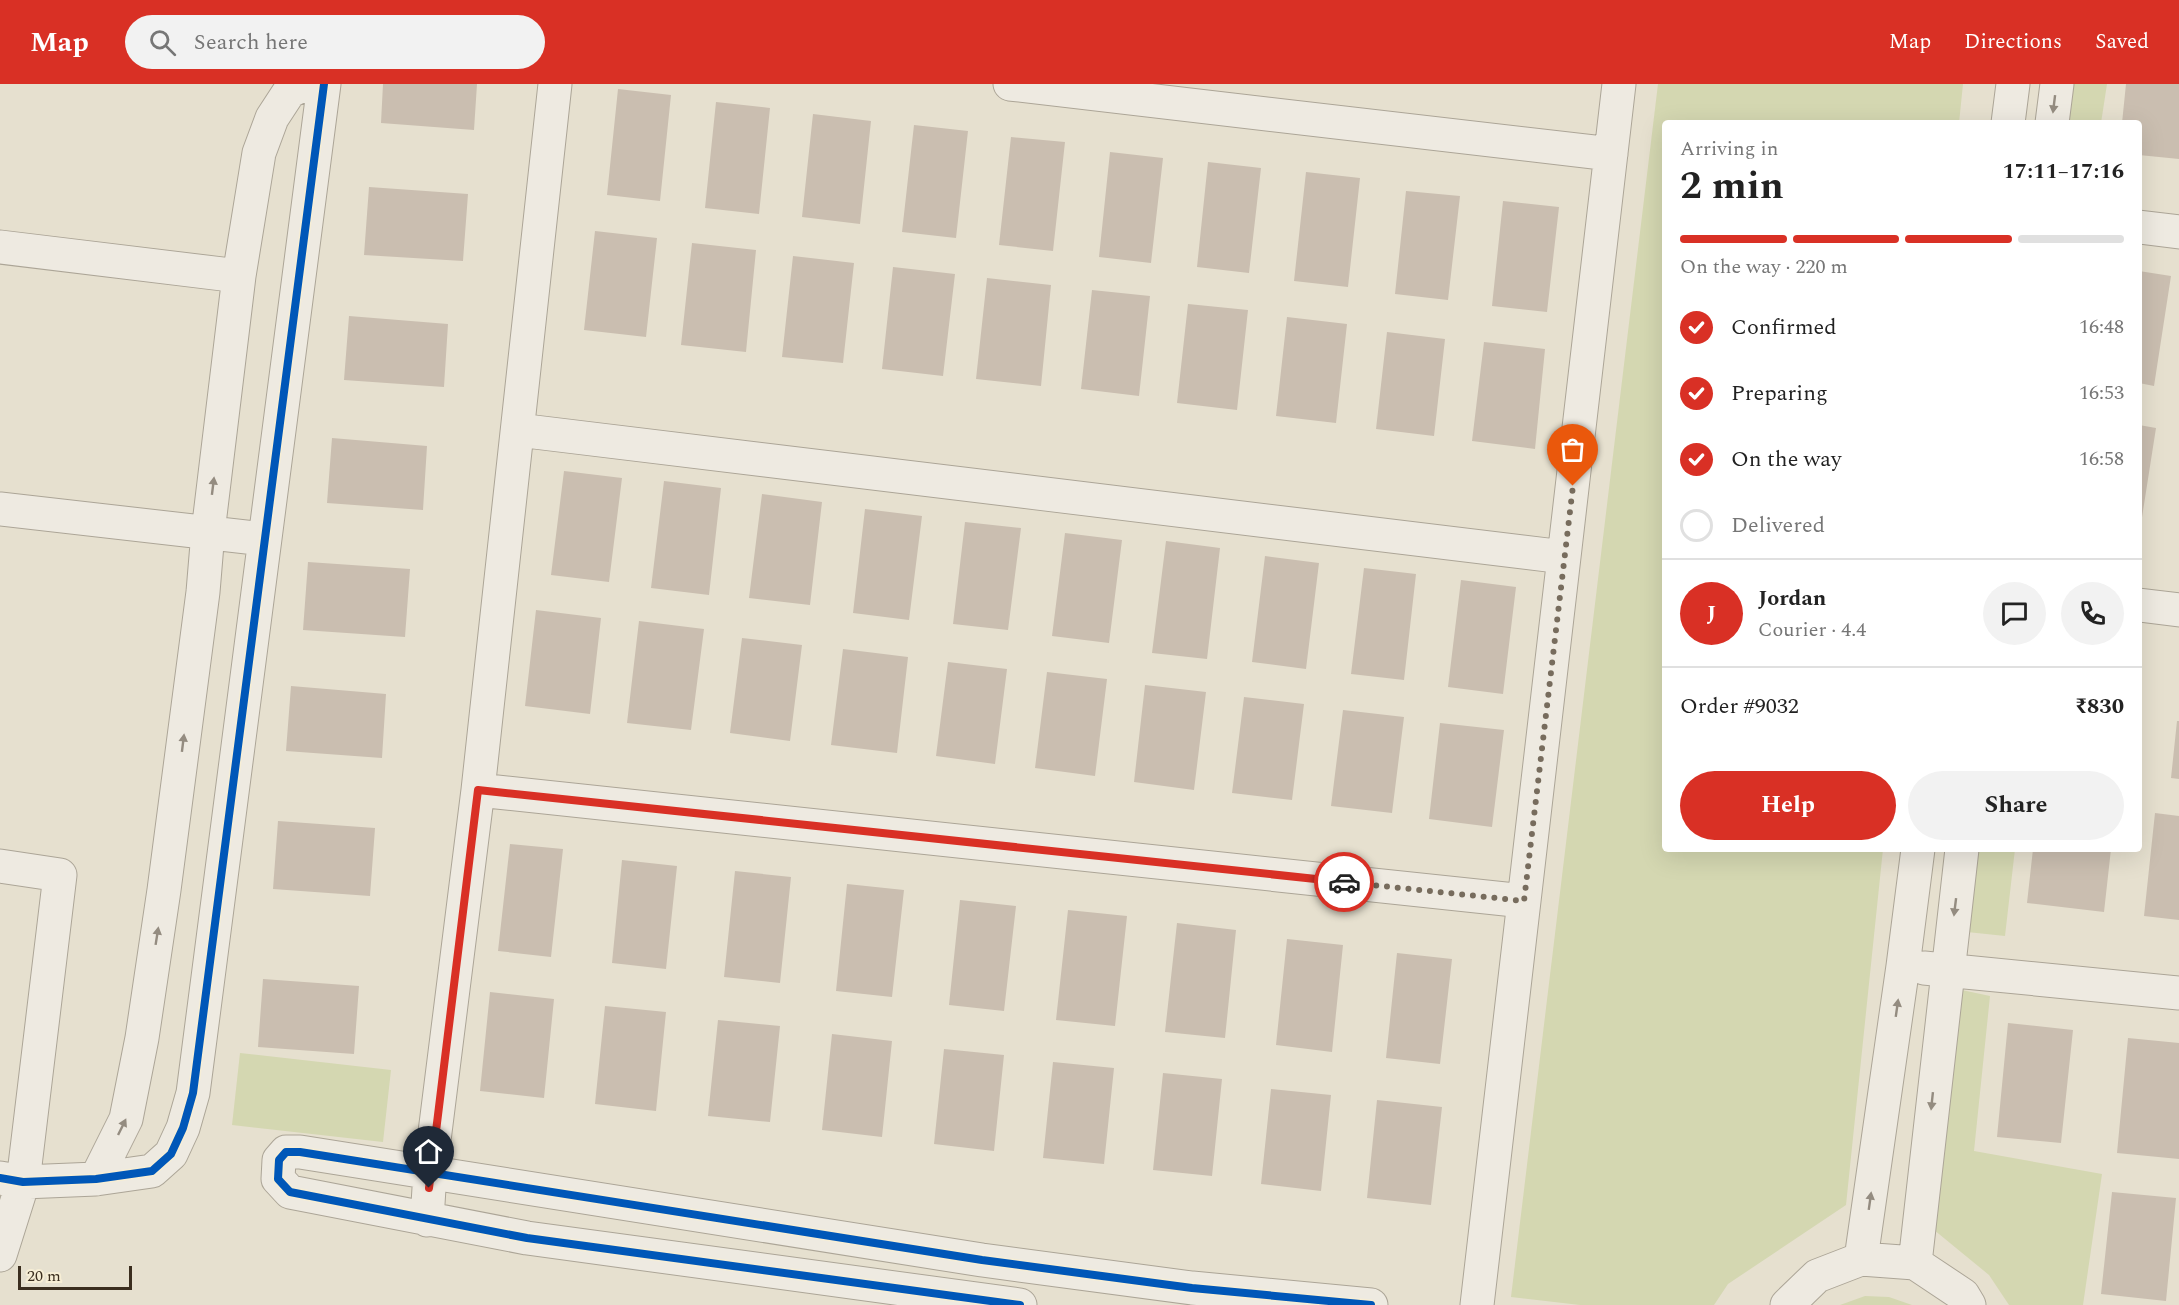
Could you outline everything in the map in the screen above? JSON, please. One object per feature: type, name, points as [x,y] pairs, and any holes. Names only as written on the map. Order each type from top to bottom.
[{"type":"street","points":[[96,1179],[126,1119],[142,1038],[169,856],[203,592],[208,532],[239,276],[259,153],[272,118],[289,93],[304,84]]},
{"type":"street","points":[[12,1180],[96,1179],[152,1171],[171,1154],[183,1128],[193,1093],[324,84]]},
{"type":"street","points":[[427,1220],[430,1172],[478,790],[555,84]]},
{"type":"street","points":[[1010,84],[1611,154]]},
{"type":"street","points":[[1477,1305],[1619,84]]},
{"type":"street","points":[[2008,120],[2013,84]]},
{"type":"street","points":[[2052,120],[2057,84]]},
{"type":"street","points":[[2142,228],[2179,232]]},
{"type":"street","points":[[0,247],[239,276]]},
{"type":"street","points":[[518,430],[1564,557]]},
{"type":"street","points":[[0,509],[264,538]]},
{"type":"street","points":[[2142,605],[2179,610]]},
{"type":"street","points":[[478,790],[1524,901]]},
{"type":"street","points":[[1861,1259],[1918,852]]},
{"type":"street","points":[[1915,1263],[1962,852]]},
{"type":"street","points":[[0,866],[60,875],[0,1255]]},
{"type":"street","points":[[1903,966],[2179,993]]},
{"type":"street","points":[[1020,1305],[527,1238],[427,1220],[290,1192],[278,1179],[279,1160],[286,1152],[300,1152],[982,1260],[1192,1287],[1371,1305]]},
{"type":"street","points":[[1787,1305],[1816,1276],[1861,1259],[1915,1263],[1963,1295],[1969,1305]]},
{"type":"green space","points":[[1658,84],[1963,84],[1959,120],[1662,120],[1662,852],[1883,852],[1846,1205],[1728,1284],[1714,1305],[1580,1305],[1511,1297]]},
{"type":"green space","points":[[2073,84],[2107,84],[2101,120],[2068,120]]},
{"type":"green space","points":[[1976,852],[2015,852],[2005,936],[1967,932]]},
{"type":"green space","points":[[1957,989],[1990,996],[1974,1151],[2102,1174],[2083,1305],[2009,1305],[1989,1275],[1928,1225]]},
{"type":"green space","points":[[240,1053],[391,1070],[383,1142],[232,1125]]},
{"type":"green space","points":[[1865,1296],[1889,1297],[1912,1305],[1840,1305]]},
{"type":"building","points":[[383,84],[477,84],[474,130],[381,123]]},
{"type":"building","points":[[2126,84],[2179,84],[2179,159],[2142,155],[2142,120],[2122,120]]},
{"type":"building","points":[[618,89],[671,95],[660,201],[607,195]]},
{"type":"building","points":[[716,102],[770,108],[759,214],[705,208]]},
{"type":"building","points":[[813,114],[871,121],[860,224],[802,217]]},
{"type":"building","points":[[914,125],[968,131],[956,238],[902,232]]},
{"type":"building","points":[[1011,137],[1065,142],[1053,251],[999,245]]},
{"type":"building","points":[[1110,152],[1163,158],[1151,263],[1099,257]]},
{"type":"building","points":[[1208,162],[1261,168],[1249,273],[1197,267]]},
{"type":"building","points":[[1306,172],[1360,178],[1348,287],[1294,281]]},
{"type":"building","points":[[369,187],[468,194],[463,261],[364,255]]},
{"type":"building","points":[[1406,191],[1460,196],[1448,300],[1395,294]]},
{"type":"building","points":[[1503,201],[1559,207],[1547,312],[1492,306]]},
{"type":"building","points":[[595,231],[657,238],[646,337],[584,330]]},
{"type":"building","points":[[692,243],[756,250],[746,352],[681,345]]},
{"type":"building","points":[[793,256],[854,263],[843,363],[782,357]]},
{"type":"building","points":[[893,267],[955,274],[943,376],[882,369]]},
{"type":"building","points":[[2142,271],[2171,276],[2154,386],[2142,384]]},
{"type":"building","points":[[987,278],[1051,285],[1041,386],[976,379]]},
{"type":"building","points":[[1092,290],[1150,296],[1139,396],[1081,389]]},
{"type":"building","points":[[1188,304],[1248,310],[1237,410],[1177,403]]},
{"type":"building","points":[[349,316],[448,324],[444,387],[344,380]]},
{"type":"building","points":[[1287,317],[1347,324],[1336,423],[1276,416]]},
{"type":"building","points":[[1387,332],[1445,339],[1434,436],[1376,429]]},
{"type":"building","points":[[1484,342],[1545,349],[1535,449],[1472,441]]},
{"type":"building","points":[[2142,426],[2156,428],[2142,517]]},
{"type":"building","points":[[332,438],[427,446],[423,510],[327,503]]},
{"type":"building","points":[[564,471],[622,478],[609,582],[551,575]]},
{"type":"building","points":[[664,481],[721,488],[709,595],[651,588]]},
{"type":"building","points":[[762,494],[822,502],[810,605],[749,598]]},
{"type":"building","points":[[865,509],[922,516],[909,620],[853,613]]},
{"type":"building","points":[[965,522],[1021,528],[1008,630],[953,624]]},
{"type":"building","points":[[1065,533],[1122,540],[1109,643],[1052,636]]},
{"type":"building","points":[[1166,541],[1220,548],[1207,659],[1152,653]]},
{"type":"building","points":[[1265,556],[1319,563],[1306,669],[1252,662]]},
{"type":"building","points":[[308,562],[410,569],[405,637],[303,630]]},
{"type":"building","points":[[1364,568],[1416,574],[1404,680],[1351,674]]},
{"type":"building","points":[[1461,580],[1516,587],[1503,694],[1448,687]]},
{"type":"building","points":[[536,610],[601,618],[590,714],[525,706]]},
{"type":"building","points":[[639,621],[704,629],[691,730],[627,723]]},
{"type":"building","points":[[742,638],[802,645],[790,741],[730,733]]},
{"type":"building","points":[[843,649],[908,657],[897,753],[831,745]]},
{"type":"building","points":[[948,662],[1007,669],[995,764],[936,756]]},
{"type":"building","points":[[1047,672],[1107,679],[1095,776],[1035,768]]},
{"type":"building","points":[[1145,685],[1206,692],[1194,790],[1134,782]]},
{"type":"building","points":[[291,686],[386,694],[382,758],[286,751]]},
{"type":"building","points":[[1244,697],[1304,704],[1292,800],[1232,793]]},
{"type":"building","points":[[1343,710],[1404,717],[1392,813],[1331,806]]},
{"type":"building","points":[[2177,721],[2179,721],[2179,779],[2171,778]]},
{"type":"building","points":[[1440,723],[1504,730],[1492,827],[1429,819]]},
{"type":"building","points":[[2155,813],[2179,816],[2179,920],[2144,916]]},
{"type":"building","points":[[278,821],[375,828],[370,896],[273,889]]},
{"type":"building","points":[[510,844],[563,849],[551,957],[498,951]]},
{"type":"building","points":[[2033,852],[2111,852],[2104,912],[2027,903]]},
{"type":"building","points":[[622,860],[677,866],[666,969],[612,963]]},
{"type":"building","points":[[735,871],[791,877],[780,983],[724,977]]},
{"type":"building","points":[[847,884],[904,890],[892,997],[836,991]]},
{"type":"building","points":[[960,900],[1016,906],[1004,1011],[949,1005]]},
{"type":"building","points":[[1068,910],[1127,916],[1115,1026],[1056,1020]]},
{"type":"building","points":[[1177,923],[1236,930],[1225,1038],[1165,1032]]},
{"type":"building","points":[[1287,939],[1343,945],[1332,1052],[1276,1045]]},
{"type":"building","points":[[1397,953],[1452,959],[1440,1064],[1386,1058]]},
{"type":"building","points":[[263,979],[359,986],[354,1054],[258,1047]]},
{"type":"building","points":[[490,992],[554,999],[544,1098],[480,1091]]},
{"type":"building","points":[[605,1006],[666,1012],[656,1111],[595,1104]]},
{"type":"building","points":[[718,1020],[780,1026],[770,1122],[708,1116]]},
{"type":"building","points":[[2008,1023],[2073,1030],[2061,1143],[1997,1137]]},
{"type":"building","points":[[832,1034],[892,1041],[882,1137],[822,1130]]},
{"type":"building","points":[[2128,1038],[2179,1043],[2179,1159],[2117,1153]]},
{"type":"building","points":[[944,1049],[1004,1055],[994,1151],[934,1144]]},
{"type":"building","points":[[1053,1062],[1114,1068],[1104,1164],[1043,1158]]},
{"type":"building","points":[[1163,1073],[1222,1079],[1212,1176],[1153,1170]]},
{"type":"building","points":[[1271,1089],[1331,1095],[1321,1191],[1261,1184]]},
{"type":"building","points":[[1377,1100],[1442,1107],[1431,1205],[1367,1198]]},
{"type":"building","points":[[2112,1192],[2176,1198],[2166,1301],[2101,1294]]},
{"type":"cycle path","points":[[0,1178],[23,1182],[96,1179],[152,1171],[171,1154],[183,1128],[193,1093],[324,84]]},
{"type":"cycle path","points":[[1020,1305],[527,1238],[290,1192],[278,1179],[279,1160],[286,1152],[300,1152],[982,1260],[1192,1288],[1371,1305]]},
{"type":"way so far","points":[[1344,882],[1524,901],[1573,486]]},
{"type":"route","points":[[429,1188],[478,790],[1344,882]]}]
